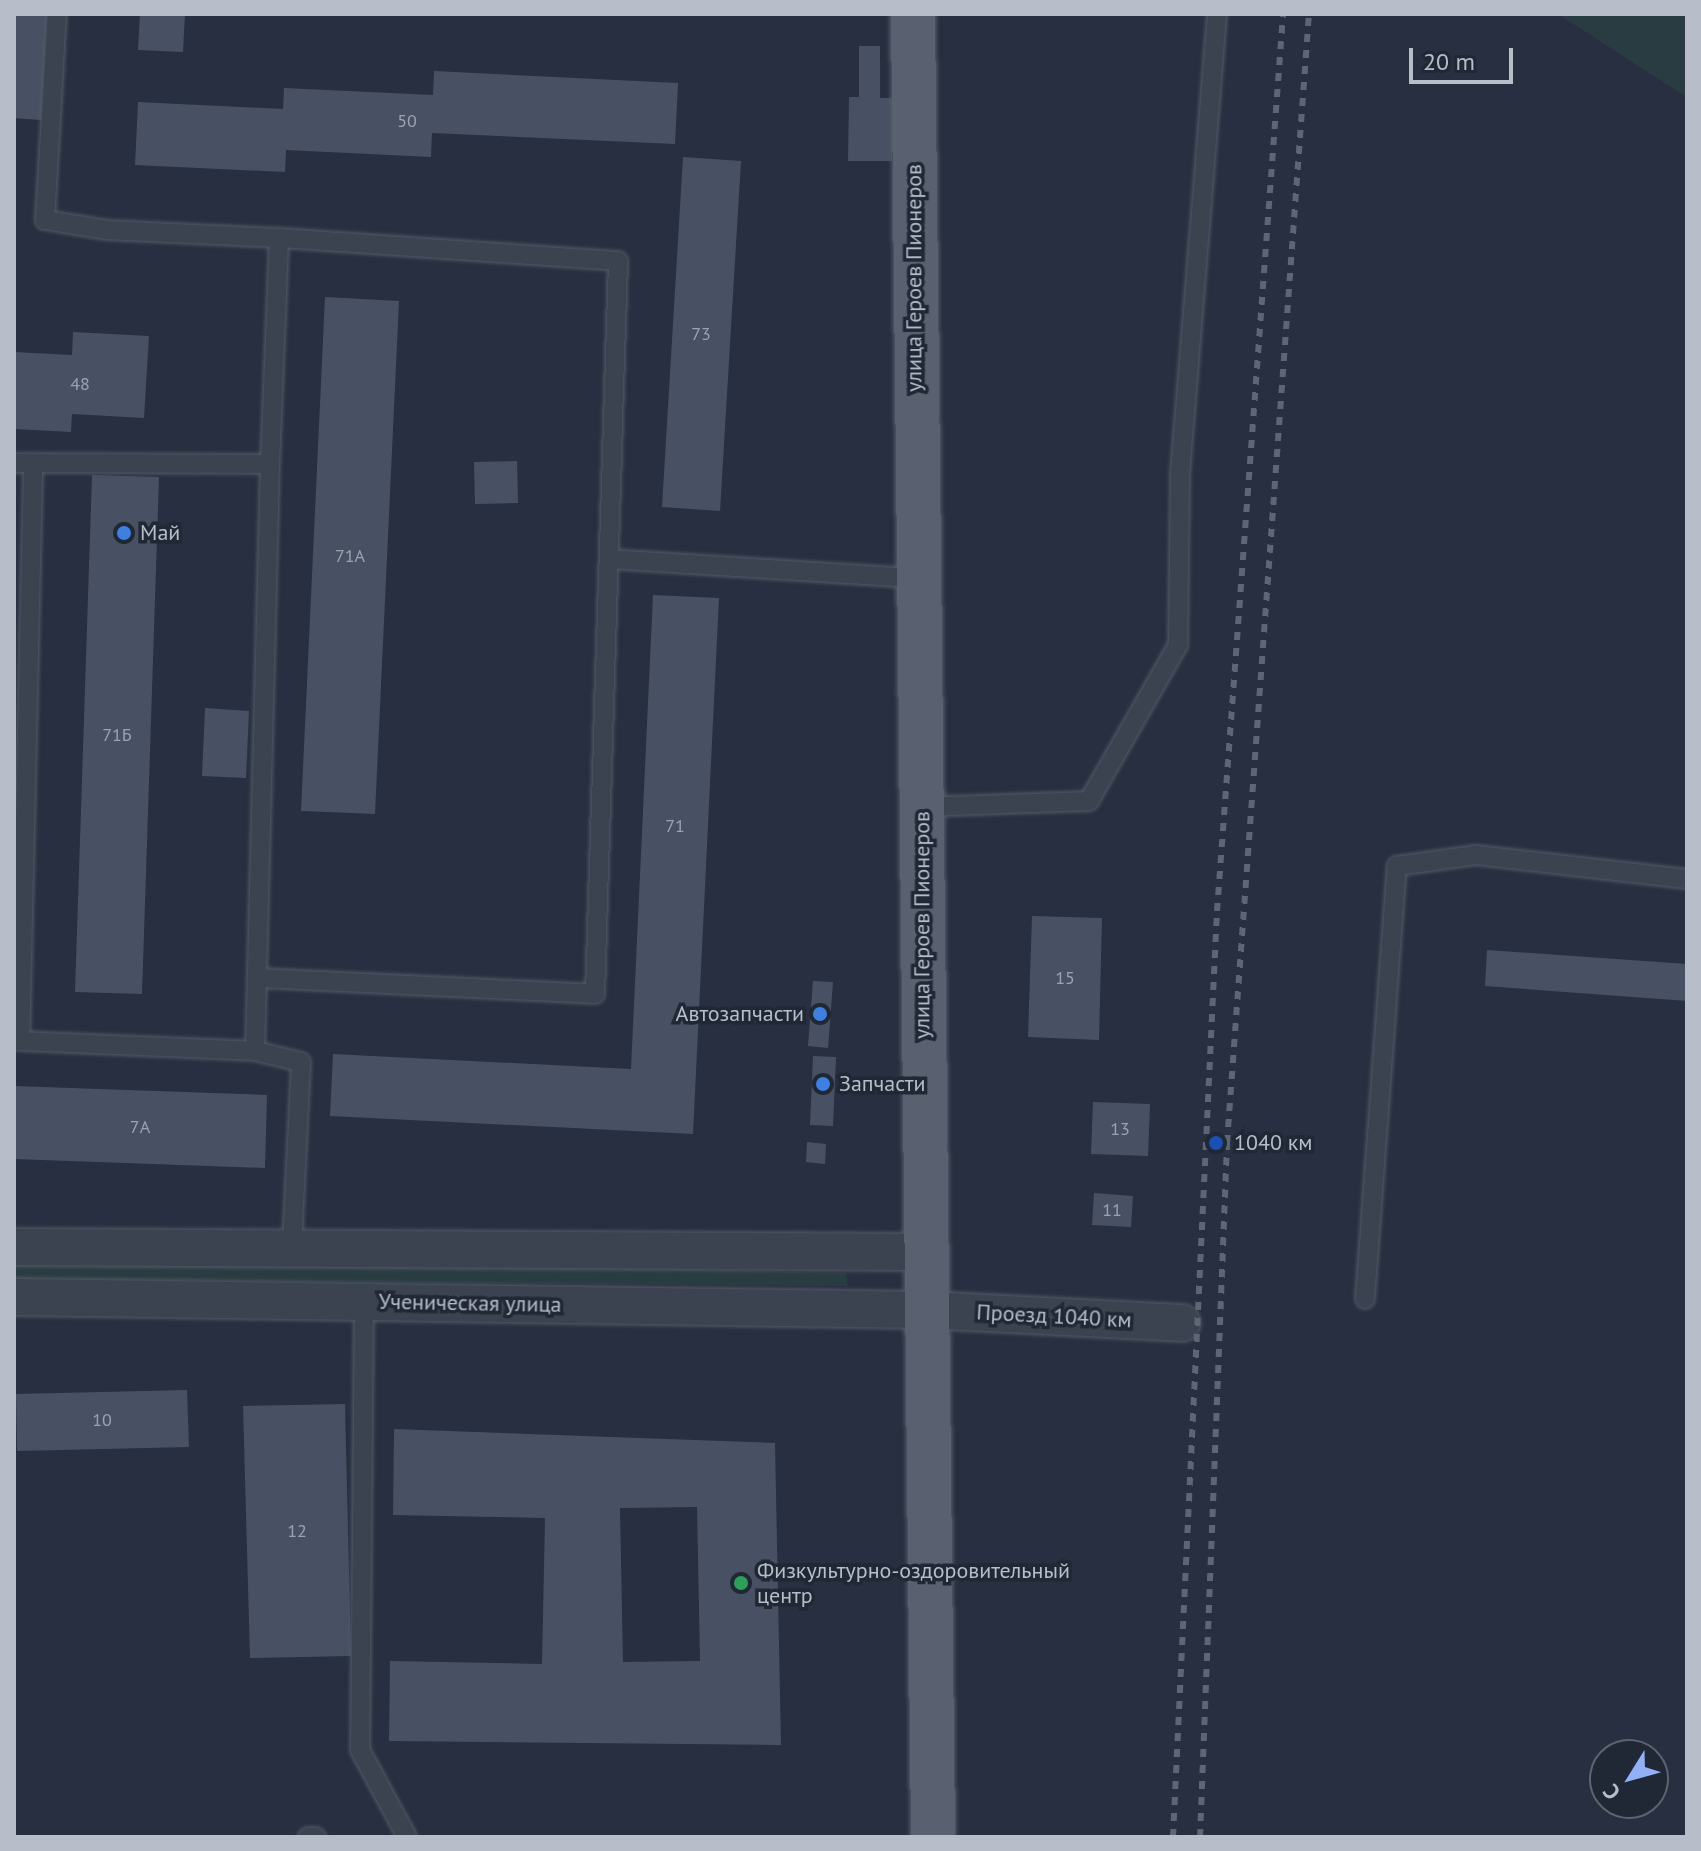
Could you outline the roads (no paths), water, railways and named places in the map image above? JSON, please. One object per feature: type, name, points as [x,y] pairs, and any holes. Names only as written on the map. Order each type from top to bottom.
[{"type":"main road","name":"улица Героев Пионеров","points":[[913,14],[915,578],[921,807],[933,1837]]},
{"type":"street","points":[[14,1247],[925,1252]]},
{"type":"street","name":"Ученическая улица","points":[[14,1297],[926,1310]]},
{"type":"street","name":"Проезд 1040 км","points":[[926,1310],[1182,1323]]},
{"type":"lane","points":[[57,14],[45,220],[107,230],[279,238],[618,261],[595,994],[257,978]]},
{"type":"lane","points":[[921,807],[1089,801],[1178,645],[1180,474],[1217,14]]},
{"type":"lane","points":[[255,1051],[279,238]]},
{"type":"lane","points":[[14,463],[270,464]]},
{"type":"lane","points":[[33,464],[18,912],[20,1041],[255,1051],[301,1062],[292,1248]]},
{"type":"lane","points":[[609,559],[915,578]]},
{"type":"lane","points":[[1365,1299],[1397,866],[1476,855],[1687,879]]},
{"type":"lane","points":[[364,1301],[360,1750],[407,1837]]},
{"type":"lane","points":[[308,1837],[316,1837]]},
{"type":"railway","points":[[1173,1837],[1217,911],[1283,14]]},
{"type":"railway","points":[[1200,1837],[1227,1143],[1309,14]]},
{"type":"place","name":"Май","points":[[124,533]]},
{"type":"place","name":"Автозапчасти","points":[[820,1014]]},
{"type":"place","name":"Запчасти","points":[[823,1084]]},
{"type":"place","name":"1040 км","points":[[1216,1143]]},
{"type":"place","name":"Физкультурно-оздоровительный центр","points":[[741,1583]]}]
